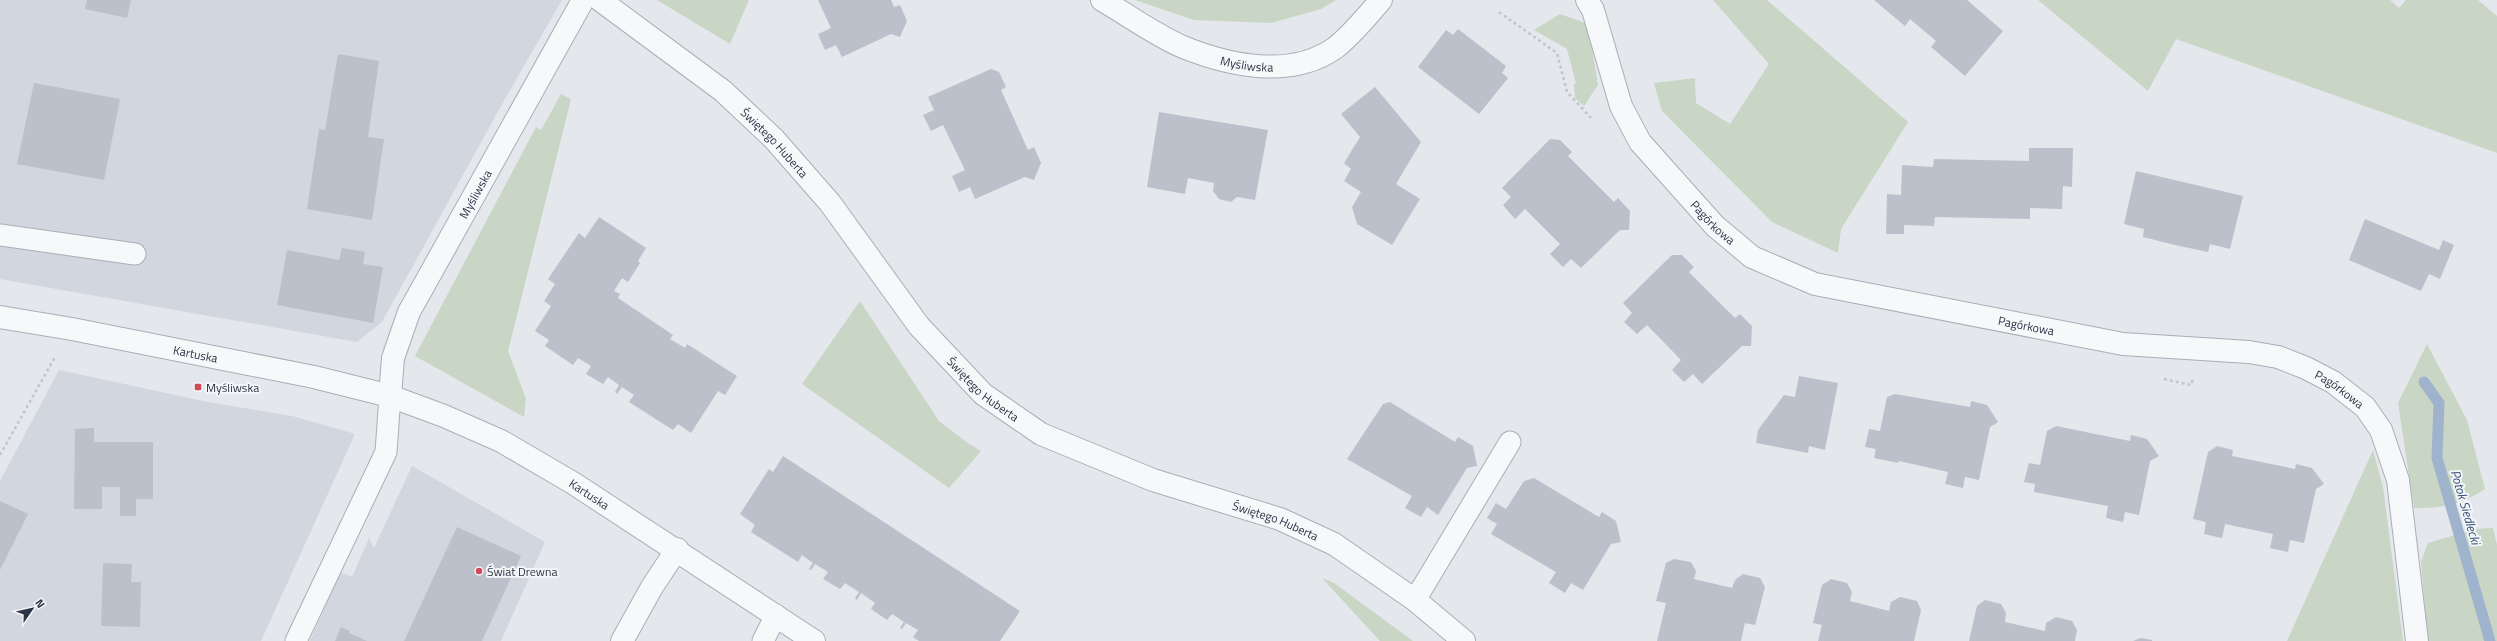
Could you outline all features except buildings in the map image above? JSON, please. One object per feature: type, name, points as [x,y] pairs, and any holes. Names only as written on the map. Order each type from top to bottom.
[{"type":"street","name":"Myśliwska","points":[[390,396],[393,358],[409,312],[583,0]]},
{"type":"street","name":"Świętego Huberta","points":[[600,0],[723,91],[774,139],[830,204],[919,326],[983,394],[1041,434],[1153,480],[1280,519],[1334,544],[1415,600],[1464,641]]},
{"type":"street","name":"Myśliwska","points":[[1102,0],[1183,47],[1237,63],[1280,68],[1310,60],[1334,48],[1357,28],[1381,0]]},
{"type":"street","name":"Pagórkowa","points":[[1587,0],[1593,10],[1621,106],[1640,142],[1716,226],[1752,257],[1815,284],[2123,344],[2249,352],[2278,358],[2306,368],[2333,382],[2365,407],[2380,430],[2398,480],[2417,641]]},
{"type":"street","name":"Kartuska","points":[[0,317],[72,329],[314,377],[390,396],[501,441],[573,483],[677,549],[814,641]]},
{"type":"street","points":[[622,641],[652,587],[677,549]]},
{"type":"lane","points":[[0,235],[135,254]]},
{"type":"lane","points":[[296,641],[386,452],[390,396]]},
{"type":"lane","points":[[1415,600],[1510,442]]},
{"type":"lane","points":[[763,641],[776,615]]},
{"type":"path","points":[[0,454],[72,329]]},
{"type":"shaded area","points":[[0,0],[562,0],[501,106],[382,322],[357,342],[0,279]]},
{"type":"shaded area","points":[[59,370],[208,402],[292,416],[355,434],[261,641],[0,641],[0,481]]},
{"type":"shaded area","points":[[412,466],[545,542],[501,641],[310,641],[340,572],[352,577],[369,538],[374,548]]},
{"type":"green space","points":[[657,0],[749,0],[730,44]]},
{"type":"green space","points":[[1135,0],[1336,0],[1321,9],[1271,23],[1194,20]]},
{"type":"green space","points":[[1713,0],[1767,0],[1908,122],[1841,229],[1838,253],[1772,222],[1662,111],[1654,83],[1695,78],[1696,103],[1730,124],[1769,64]]},
{"type":"green space","points":[[2038,0],[2390,0],[2399,8],[2406,0],[2478,0],[2497,16],[2497,153],[2176,39],[2148,91]]},
{"type":"green space","points":[[1560,14],[1585,23],[1592,48],[1598,85],[1584,106],[1575,98],[1574,84],[1576,84],[1567,49],[1534,30]]},
{"type":"green space","points":[[561,94],[571,99],[508,351],[526,399],[524,417],[415,356],[536,127],[541,130]]},
{"type":"green space","points":[[860,301],[939,421],[969,444],[981,451],[949,488],[802,384]]},
{"type":"green space","points":[[2427,344],[2467,420],[2485,489],[2460,502],[2434,508],[2414,508],[2398,403]]},
{"type":"green space","points":[[2373,450],[2383,487],[2403,641],[2287,641]]},
{"type":"green space","points":[[2493,528],[2497,545],[2497,641],[2428,641],[2421,562],[2428,543],[2476,529]]},
{"type":"green space","points":[[1322,578],[1334,583],[1413,641],[1380,641]]},
{"type":"waterway","name":"Potok Siedlecki","points":[[2424,382],[2439,403],[2437,458],[2490,641]]},
{"type":"place","name":"Myśliwska","points":[[198,387]]},
{"type":"place","name":"Świat Drewna","points":[[479,571]]}]
